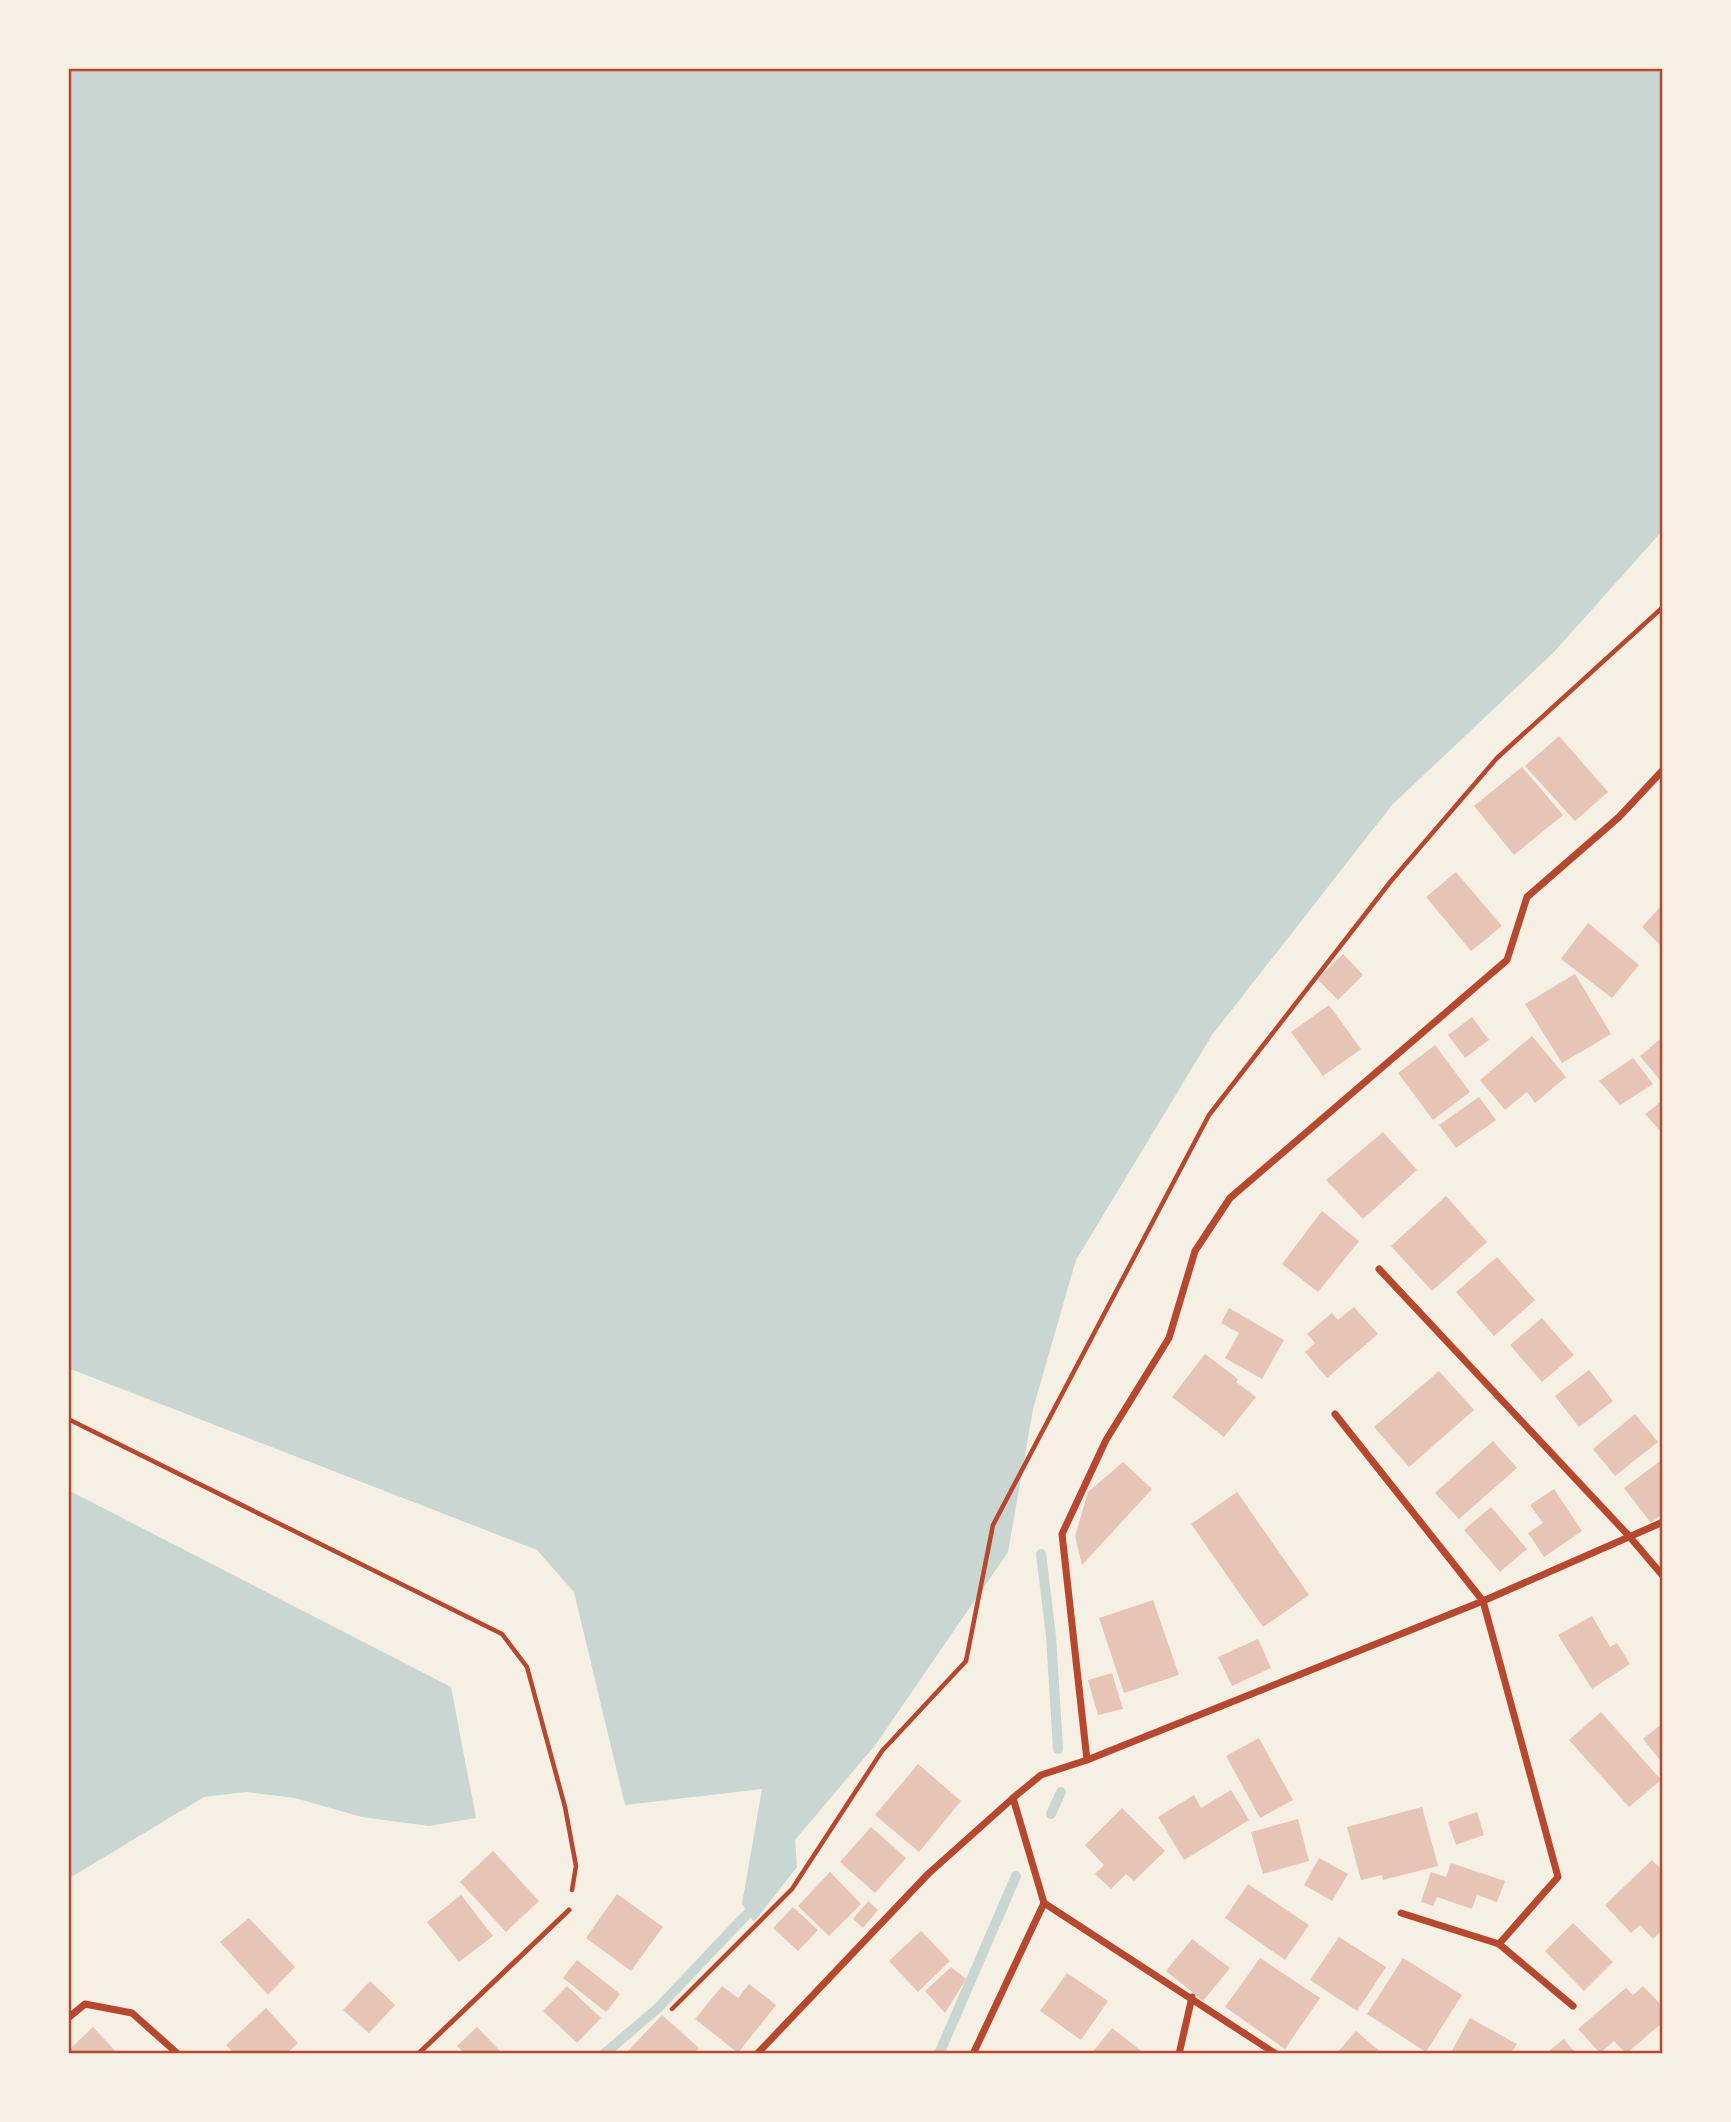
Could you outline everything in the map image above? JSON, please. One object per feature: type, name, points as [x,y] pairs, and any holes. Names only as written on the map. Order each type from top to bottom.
[{"type":"street","points":[[1087,1760],[1062,1534],[1106,1440],[1169,1338],[1195,1251],[1230,1198],[1507,960],[1527,897],[1619,817],[1663,770]]},
{"type":"street","points":[[1379,1269],[1629,1536],[1663,1576]]},
{"type":"street","points":[[1335,1414],[1483,1601],[1558,1877],[1499,1944]]},
{"type":"street","points":[[757,2054],[928,1874],[1041,1775],[1087,1760],[1483,1601],[1663,1522]]},
{"type":"street","points":[[1013,1798],[1044,1903],[1276,2054]]},
{"type":"street","points":[[974,2054],[1044,1903]]},
{"type":"street","points":[[1401,1913],[1499,1944],[1573,2006]]},
{"type":"street","points":[[1179,2054],[1192,1997]]},
{"type":"street","points":[[68,2018],[85,2004],[132,2013],[178,2054]]},
{"type":"lane","points":[[418,2054],[569,1910]]},
{"type":"path","points":[[672,2009],[792,1889],[882,1751],[966,1661],[993,1525],[1209,1115],[1391,881],[1497,758],[1663,607]]},
{"type":"path","points":[[68,1419],[502,1634],[527,1667],[565,1807],[576,1866],[569,1910]]},
{"type":"shaded area","points":[[68,68],[1663,68],[1663,530],[1554,652],[1392,805],[1212,1035],[1076,1260],[1033,1409],[1008,1552],[876,1744],[795,1840],[797,1867],[754,1922],[742,1904],[762,1789],[625,1805],[574,1592],[537,1550],[68,1368]]},
{"type":"shaded area","points":[[68,1490],[451,1687],[476,1818],[429,1826],[362,1817],[295,1798],[246,1792],[204,1797],[68,1879]]},
{"type":"building","points":[[1559,736],[1608,792],[1575,821],[1525,766]]},
{"type":"building","points":[[1522,767],[1563,815],[1514,855],[1474,806]]},
{"type":"building","points":[[1456,872],[1502,926],[1471,951],[1426,897]]},
{"type":"building","points":[[1663,904],[1663,948],[1642,927]]},
{"type":"building","points":[[1588,923],[1639,965],[1612,998],[1561,959]]},
{"type":"building","points":[[1343,954],[1363,975],[1338,1000],[1317,979]]},
{"type":"building","points":[[1575,974],[1611,1034],[1562,1063],[1525,1004]]},
{"type":"building","points":[[1329,1005],[1361,1049],[1323,1076],[1291,1032]]},
{"type":"building","points":[[1472,1017],[1489,1040],[1465,1058],[1448,1035]]},
{"type":"building","points":[[1532,1036],[1566,1077],[1535,1103],[1527,1092],[1505,1110],[1480,1080]]},
{"type":"building","points":[[1659,1040],[1663,1044],[1663,1084],[1640,1056]]},
{"type":"building","points":[[1435,1045],[1470,1092],[1433,1120],[1398,1073]]},
{"type":"building","points":[[1633,1058],[1653,1084],[1620,1105],[1599,1081]]},
{"type":"building","points":[[1479,1097],[1496,1120],[1456,1148],[1439,1125]]},
{"type":"building","points":[[1663,1100],[1663,1134],[1645,1114]]},
{"type":"building","points":[[1383,1132],[1417,1170],[1363,1219],[1326,1180]]},
{"type":"building","points":[[1446,1196],[1487,1242],[1432,1291],[1391,1246]]},
{"type":"building","points":[[1322,1211],[1359,1241],[1318,1292],[1282,1264]]},
{"type":"building","points":[[1497,1257],[1535,1300],[1494,1336],[1456,1292]]},
{"type":"building","points":[[1354,1307],[1378,1334],[1327,1378],[1305,1352],[1315,1343],[1307,1334],[1332,1313],[1338,1320]]},
{"type":"building","points":[[1229,1308],[1284,1340],[1262,1379],[1225,1358],[1239,1333],[1221,1323]]},
{"type":"building","points":[[1542,1318],[1574,1355],[1542,1382],[1510,1345]]},
{"type":"building","points":[[1205,1354],[1238,1379],[1236,1382],[1256,1397],[1224,1437],[1172,1397]]},
{"type":"building","points":[[1589,1370],[1613,1401],[1579,1427],[1555,1396]]},
{"type":"building","points":[[1439,1371],[1474,1410],[1409,1467],[1374,1427]]},
{"type":"building","points":[[1635,1414],[1658,1442],[1615,1476],[1593,1449]]},
{"type":"building","points":[[1493,1441],[1517,1468],[1459,1519],[1435,1493]]},
{"type":"building","points":[[1663,1459],[1663,1513],[1651,1523],[1624,1488]]},
{"type":"building","points":[[1123,1462],[1152,1489],[1082,1565],[1075,1536],[1088,1492]]},
{"type":"building","points":[[1554,1489],[1582,1531],[1544,1557],[1528,1533],[1543,1523],[1530,1505]]},
{"type":"building","points":[[1237,1492],[1309,1595],[1263,1627],[1191,1524]]},
{"type":"building","points":[[1491,1507],[1527,1549],[1500,1572],[1464,1530]]},
{"type":"building","points":[[1153,1600],[1179,1675],[1124,1693],[1099,1618]]},
{"type":"building","points":[[1592,1616],[1610,1647],[1617,1643],[1630,1664],[1592,1689],[1558,1635]]},
{"type":"building","points":[[1258,1639],[1271,1668],[1232,1686],[1218,1657]]},
{"type":"building","points":[[1112,1673],[1123,1709],[1098,1715],[1088,1680]]},
{"type":"building","points":[[1601,1712],[1661,1780],[1629,1807],[1569,1740]]},
{"type":"building","points":[[1663,1723],[1663,1764],[1643,1739]]},
{"type":"building","points":[[1259,1738],[1293,1800],[1260,1818],[1226,1756]]},
{"type":"building","points":[[918,1764],[961,1801],[919,1852],[875,1815]]},
{"type":"building","points":[[1231,1790],[1249,1820],[1184,1860],[1158,1817],[1194,1795],[1201,1808]]},
{"type":"building","points":[[1422,1807],[1438,1866],[1383,1880],[1382,1875],[1361,1880],[1347,1827]]},
{"type":"building","points":[[1122,1808],[1165,1851],[1134,1881],[1126,1874],[1111,1889],[1095,1874],[1104,1865],[1085,1845]]},
{"type":"building","points":[[1477,1812],[1484,1835],[1456,1845],[1448,1822]]},
{"type":"building","points":[[1298,1819],[1309,1861],[1263,1874],[1251,1832]]},
{"type":"building","points":[[871,1827],[906,1858],[875,1893],[840,1862]]},
{"type":"building","points":[[493,1851],[539,1901],[506,1932],[460,1882]]},
{"type":"building","points":[[1319,1858],[1348,1874],[1332,1901],[1304,1885]]},
{"type":"building","points":[[1652,1860],[1663,1871],[1663,1929],[1653,1939],[1640,1925],[1631,1933],[1605,1905]]},
{"type":"building","points":[[1451,1863],[1505,1881],[1497,1902],[1477,1895],[1472,1909],[1437,1897],[1433,1906],[1421,1902],[1431,1872],[1446,1877]]},
{"type":"building","points":[[830,1872],[861,1904],[829,1936],[798,1906]]},
{"type":"building","points":[[1248,1884],[1309,1925],[1285,1960],[1225,1918]]},
{"type":"building","points":[[617,1894],[663,1927],[631,1971],[586,1938]]},
{"type":"building","points":[[461,1895],[493,1936],[459,1962],[427,1922]]},
{"type":"building","points":[[868,1901],[878,1910],[863,1928],[853,1919]]},
{"type":"building","points":[[793,1907],[818,1930],[798,1951],[773,1928]]},
{"type":"building","points":[[249,1918],[295,1967],[268,1995],[220,1942]]},
{"type":"building","points":[[1573,1923],[1613,1962],[1584,1991],[1545,1951]]},
{"type":"building","points":[[921,1931],[950,1961],[918,1992],[889,1961]]},
{"type":"building","points":[[1339,1937],[1386,1967],[1357,2011],[1310,1980]]},
{"type":"building","points":[[1192,1939],[1230,1968],[1203,2001],[1166,1971]]},
{"type":"building","points":[[1260,1958],[1320,1998],[1285,2049],[1225,2007]]},
{"type":"building","points":[[1403,1958],[1462,1995],[1426,2052],[1367,2014]]},
{"type":"building","points":[[577,1960],[620,1994],[606,2012],[563,1978]]},
{"type":"building","points":[[951,1967],[966,1979],[945,2013],[925,1991]]},
{"type":"building","points":[[1067,1973],[1108,2001],[1081,2040],[1040,2011]]},
{"type":"building","points":[[370,1981],[395,2005],[369,2033],[343,2010]]},
{"type":"building","points":[[749,1984],[776,2005],[738,2053],[695,2019],[722,1986],[738,1998]]},
{"type":"building","points":[[567,1986],[601,2018],[577,2043],[543,2011]]},
{"type":"building","points":[[1643,1986],[1663,2007],[1663,2022],[1626,2054],[1614,2041],[1600,2053],[1578,2029],[1626,1988],[1633,1995]]},
{"type":"building","points":[[266,2008],[298,2043],[286,2054],[234,2054],[226,2045]]},
{"type":"building","points":[[662,2015],[699,2048],[694,2054],[631,2054],[628,2051]]},
{"type":"building","points":[[1470,2018],[1517,2044],[1511,2054],[1450,2054]]},
{"type":"building","points":[[93,2027],[118,2054],[68,2054],[68,2051]]},
{"type":"building","points":[[477,2027],[503,2054],[465,2054],[457,2046]]},
{"type":"building","points":[[1112,2028],[1145,2054],[1091,2054]]},
{"type":"building","points":[[1356,2031],[1383,2054],[1336,2054]]},
{"type":"building","points":[[1564,2039],[1576,2054],[1545,2054]]},
{"type":"waterway","points":[[1041,1554],[1051,1636],[1058,1749]]},
{"type":"waterway","points":[[1051,1814],[1061,1792]]},
{"type":"waterway","points":[[939,2054],[1016,1876]]},
{"type":"waterway","points":[[604,2054],[658,2008],[748,1913]]}]
